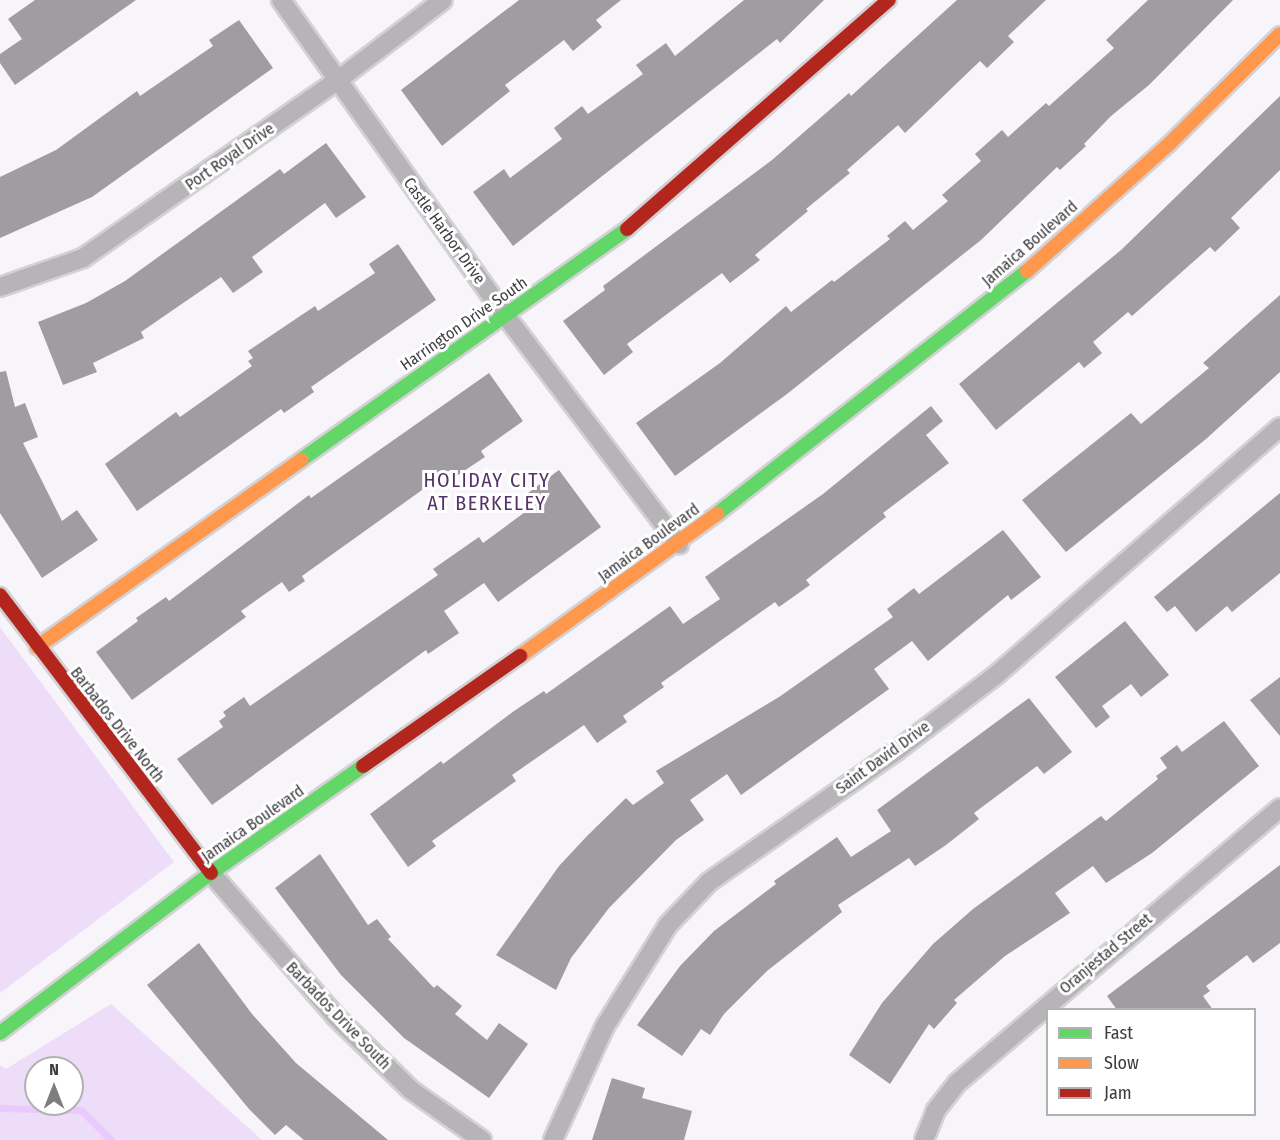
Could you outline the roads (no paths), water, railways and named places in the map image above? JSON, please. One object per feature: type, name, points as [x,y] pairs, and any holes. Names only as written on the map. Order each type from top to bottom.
[{"type":"street","name":"Castle Harbor Drive","points":[[280,0],[505,315],[679,544]]},
{"type":"street","name":"Port Royal Drive","points":[[0,287],[83,258],[337,81],[443,0]]},
{"type":"street","name":"Harrington Drive South","points":[[37,647],[639,220],[889,0]]},
{"type":"street","name":"Jamaica Boulevard","points":[[0,1033],[211,873],[679,544],[1010,286],[1169,144],[1280,34]]},
{"type":"street","name":"Saint David Drive","points":[[554,1140],[605,1026],[668,926],[709,882],[895,752],[996,675],[1280,427]]},
{"type":"street","name":"Barbados Drive North","points":[[0,595],[37,647],[211,873]]},
{"type":"street","name":"Oranjestad Street","points":[[924,1140],[936,1110],[957,1083],[1280,808]]},
{"type":"street","name":"Barbados Drive South","points":[[211,873],[336,1017],[411,1090],[482,1140]]},
{"type":"waterway","points":[[0,1108],[81,1110],[111,1140]]},
{"type":"district","name":"HOLIDAY CITY AT BERKELEY","points":[[487,492]]}]
